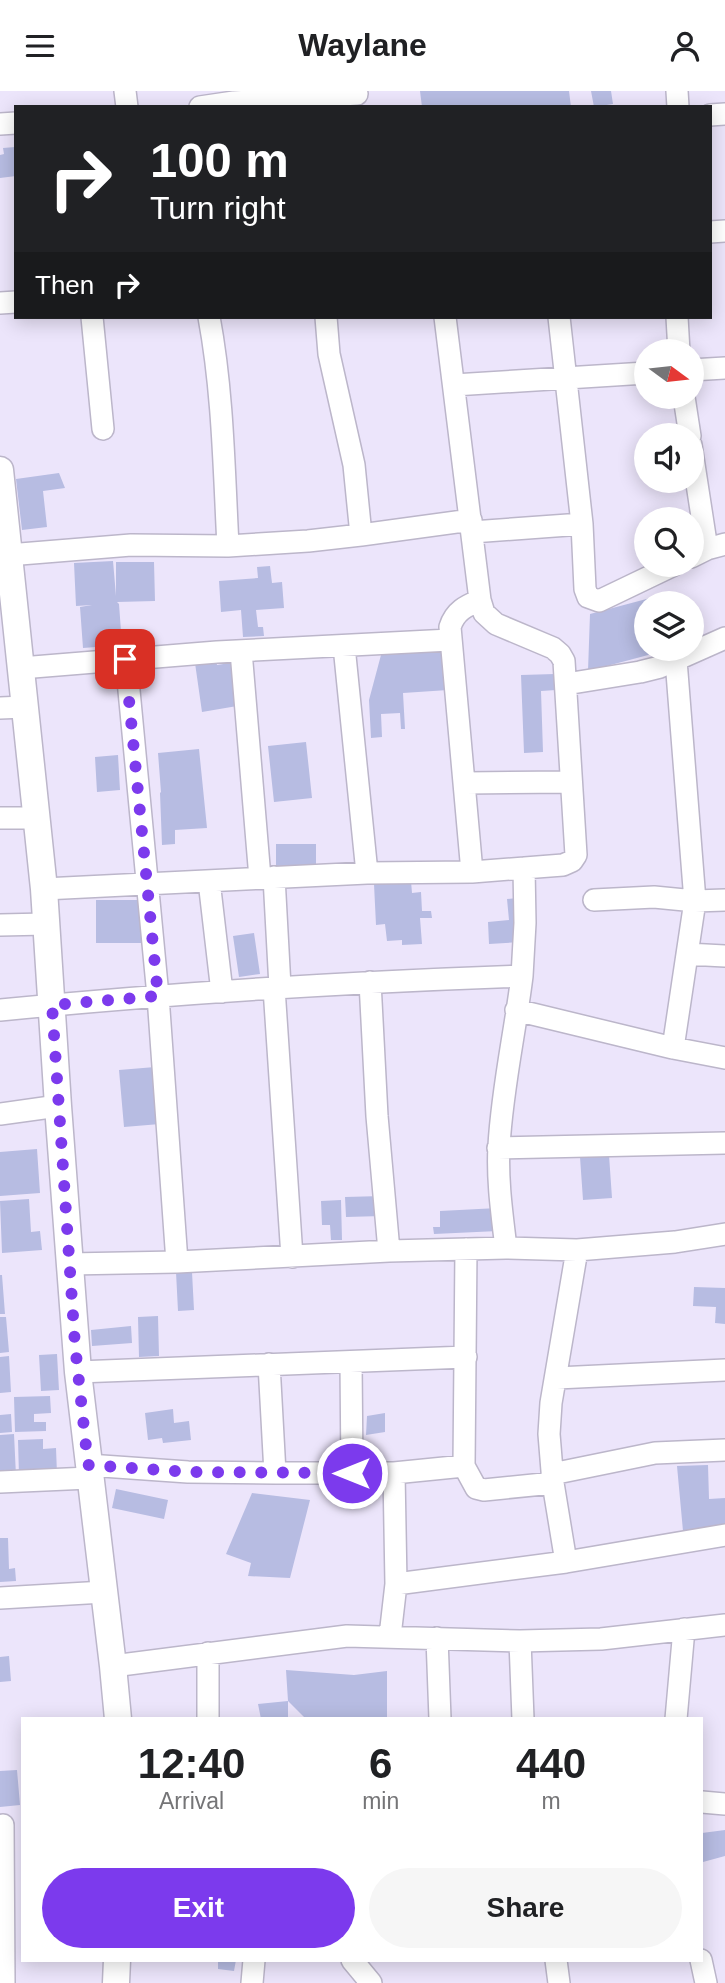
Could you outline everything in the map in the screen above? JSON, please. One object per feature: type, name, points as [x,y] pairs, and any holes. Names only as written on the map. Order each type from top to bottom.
[{"type":"street","points":[[206,105],[233,96],[358,97]]},
{"type":"street","points":[[92,319],[103,429]]},
{"type":"street","points":[[209,319],[215,348],[220,408],[228,546]]},
{"type":"street","points":[[326,319],[329,354],[354,465],[361,535]]},
{"type":"street","points":[[44,889],[367,873],[472,872],[563,865],[572,861],[576,855],[564,661],[553,648],[496,624],[484,613],[480,600],[445,319]]},
{"type":"street","points":[[559,319],[582,524],[585,589],[588,597],[599,601],[649,577]]},
{"type":"street","points":[[677,319],[678,339]]},
{"type":"street","points":[[704,369],[725,367]]},
{"type":"street","points":[[454,385],[634,373]]},
{"type":"street","points":[[1,485],[8,555],[7,601],[21,668],[12,708],[38,818],[78,1373],[118,1717]]},
{"type":"street","points":[[699,493],[708,550]]},
{"type":"street","points":[[8,555],[131,545],[228,546],[472,526],[582,524]]},
{"type":"street","points":[[472,872],[466,783],[450,640],[452,619],[461,609],[480,600]]},
{"type":"street","points":[[704,647],[725,638]]},
{"type":"street","points":[[21,668],[241,651],[450,640]]},
{"type":"street","points":[[344,646],[367,873]]},
{"type":"street","points":[[241,651],[277,988],[292,1257]]},
{"type":"street","points":[[125,659],[158,996],[177,1262]]},
{"type":"street","points":[[566,684],[639,672],[674,661]]},
{"type":"street","points":[[673,1048],[695,901],[676,661]]},
{"type":"street","points":[[466,783],[572,782]]},
{"type":"street","points":[[0,818],[38,818]]},
{"type":"street","points":[[506,1248],[498,1148],[522,976],[524,867]]},
{"type":"street","points":[[209,881],[222,992]]},
{"type":"street","points":[[594,899],[654,897],[695,901],[725,900]]},
{"type":"street","points":[[0,925],[46,923]]},
{"type":"street","points":[[687,954],[725,955]]},
{"type":"street","points":[[0,1010],[277,988],[522,976]]},
{"type":"street","points":[[370,982],[377,1116],[389,1251]]},
{"type":"street","points":[[516,1010],[725,1058]]},
{"type":"street","points":[[0,1114],[58,1106]]},
{"type":"street","points":[[498,1148],[725,1143]]},
{"type":"street","points":[[69,1264],[177,1262],[389,1251],[506,1248],[577,1250],[675,1242],[725,1234]]},
{"type":"street","points":[[466,1249],[464,1465],[476,1488],[484,1490],[552,1478],[654,1453],[725,1450]]},
{"type":"street","points":[[566,1562],[552,1478],[549,1434],[551,1403],[577,1250]]},
{"type":"street","points":[[78,1373],[466,1357]]},
{"type":"street","points":[[351,1362],[352,1473]]},
{"type":"street","points":[[269,1364],[275,1473]]},
{"type":"street","points":[[557,1378],[725,1370]]},
{"type":"street","points":[[0,1482],[89,1472],[394,1473],[464,1465]]},
{"type":"street","points":[[390,1636],[396,1584],[394,1473]]},
{"type":"street","points":[[396,1584],[566,1562],[725,1535]]},
{"type":"street","points":[[0,1598],[104,1592]]},
{"type":"street","points":[[113,1666],[347,1636],[520,1641],[601,1639],[725,1625]]},
{"type":"street","points":[[676,1717],[684,1629]]},
{"type":"street","points":[[437,1638],[440,1717]]},
{"type":"street","points":[[520,1641],[523,1717]]},
{"type":"street","points":[[208,1653],[208,1717]]},
{"type":"street","points":[[703,1802],[725,1804]]},
{"type":"street","points":[[4,1983],[8,1825]]},
{"type":"street","points":[[116,1983],[117,1962]]},
{"type":"street","points":[[252,1983],[254,1962]]},
{"type":"street","points":[[354,1962],[371,1983]]},
{"type":"street","points":[[556,1962],[559,1983]]},
{"type":"building","points":[[420,91],[569,91],[571,105],[422,105]]},
{"type":"building","points":[[591,91],[611,91],[613,104],[594,105]]},
{"type":"building","points":[[14,147],[14,176],[0,178],[0,155],[4,154],[3,148]]},
{"type":"building","points":[[59,473],[65,488],[43,491],[47,527],[22,530],[16,479]]},
{"type":"building","points":[[113,561],[116,596],[116,562],[154,562],[155,601],[117,602],[122,645],[83,648],[80,607],[92,605],[76,606],[74,563]]},
{"type":"building","points":[[270,566],[272,583],[282,582],[284,608],[256,610],[258,627],[263,627],[264,636],[243,637],[241,610],[221,612],[219,581],[258,578],[257,567]]},
{"type":"building","points":[[634,602],[634,659],[588,671],[590,614]]},
{"type":"building","points":[[445,651],[448,690],[403,693],[405,729],[401,729],[400,713],[381,714],[382,737],[371,738],[369,700],[381,655]]},
{"type":"building","points":[[215,653],[217,665],[236,662],[243,705],[202,712],[194,656]]},
{"type":"building","points":[[555,674],[556,690],[541,691],[543,752],[524,753],[521,675]]},
{"type":"building","points":[[306,742],[312,798],[274,802],[268,746]]},
{"type":"building","points":[[199,749],[207,828],[175,830],[175,844],[162,845],[158,753]]},
{"type":"building","points":[[118,755],[120,790],[97,792],[95,757]]},
{"type":"building","points":[[276,844],[316,844],[316,866],[276,866]]},
{"type":"building","points":[[411,881],[412,893],[421,892],[422,911],[431,911],[432,918],[420,918],[422,944],[402,945],[402,940],[387,941],[385,924],[376,925],[374,884]]},
{"type":"building","points":[[517,898],[520,942],[489,944],[488,922],[509,920],[507,899]]},
{"type":"building","points":[[96,900],[145,900],[146,943],[96,943]]},
{"type":"building","points":[[254,933],[260,974],[239,977],[233,936]]},
{"type":"building","points":[[155,1067],[160,1124],[124,1127],[119,1070]]},
{"type":"building","points":[[37,1149],[40,1193],[0,1196],[0,1152]]},
{"type":"building","points":[[609,1155],[612,1198],[583,1200],[580,1157]]},
{"type":"building","points":[[382,1196],[382,1216],[346,1217],[345,1197]]},
{"type":"building","points":[[29,1199],[31,1232],[40,1231],[42,1250],[2,1253],[0,1201]]},
{"type":"building","points":[[341,1200],[342,1240],[331,1240],[330,1225],[322,1225],[321,1201]]},
{"type":"building","points":[[498,1208],[498,1231],[434,1234],[433,1227],[440,1227],[440,1211]]},
{"type":"building","points":[[176,1272],[192,1272],[194,1310],[178,1311]]},
{"type":"building","points":[[2,1275],[5,1314],[0,1314]]},
{"type":"building","points":[[694,1287],[725,1288],[725,1324],[715,1323],[716,1307],[693,1306]]},
{"type":"building","points":[[158,1316],[159,1356],[139,1357],[138,1317]]},
{"type":"building","points":[[0,1317],[6,1317],[9,1352],[0,1353]]},
{"type":"building","points":[[131,1326],[132,1343],[92,1346],[91,1330]]},
{"type":"building","points":[[57,1354],[59,1390],[41,1391],[39,1355]]},
{"type":"building","points":[[9,1356],[11,1392],[0,1393],[0,1357]]},
{"type":"building","points":[[50,1396],[51,1413],[34,1414],[34,1422],[46,1422],[46,1431],[15,1432],[14,1397]]},
{"type":"building","points":[[173,1409],[174,1423],[189,1421],[191,1440],[163,1443],[162,1438],[148,1440],[145,1413]]},
{"type":"building","points":[[385,1413],[385,1432],[366,1435],[367,1416]]},
{"type":"building","points":[[11,1414],[12,1432],[0,1433],[0,1415]]},
{"type":"building","points":[[14,1434],[16,1476],[0,1477],[0,1435]]},
{"type":"building","points":[[43,1439],[43,1449],[56,1448],[57,1474],[19,1476],[18,1440]]},
{"type":"building","points":[[708,1465],[709,1499],[725,1498],[725,1525],[683,1531],[677,1466]]},
{"type":"building","points":[[116,1489],[168,1500],[164,1519],[112,1508]]},
{"type":"building","points":[[252,1493],[310,1500],[290,1578],[248,1576],[251,1563],[226,1554]]},
{"type":"building","points":[[0,1538],[8,1538],[9,1569],[15,1568],[16,1581],[0,1582]]},
{"type":"building","points":[[9,1656],[11,1681],[0,1682],[0,1657]]},
{"type":"building","points":[[286,1670],[354,1675],[387,1671],[387,1717],[304,1717],[288,1701]]},
{"type":"building","points":[[288,1701],[288,1717],[261,1717],[258,1704]]},
{"type":"building","points":[[17,1770],[20,1805],[0,1807],[0,1771]]},
{"type":"building","points":[[725,1830],[725,1856],[703,1862],[703,1833]]},
{"type":"building","points":[[218,1962],[236,1962],[234,1971],[218,1969]]},
{"type":"route","points":[[125,659],[158,996],[52,1005],[75,1345],[88,1465],[188,1472],[352,1473]]}]
